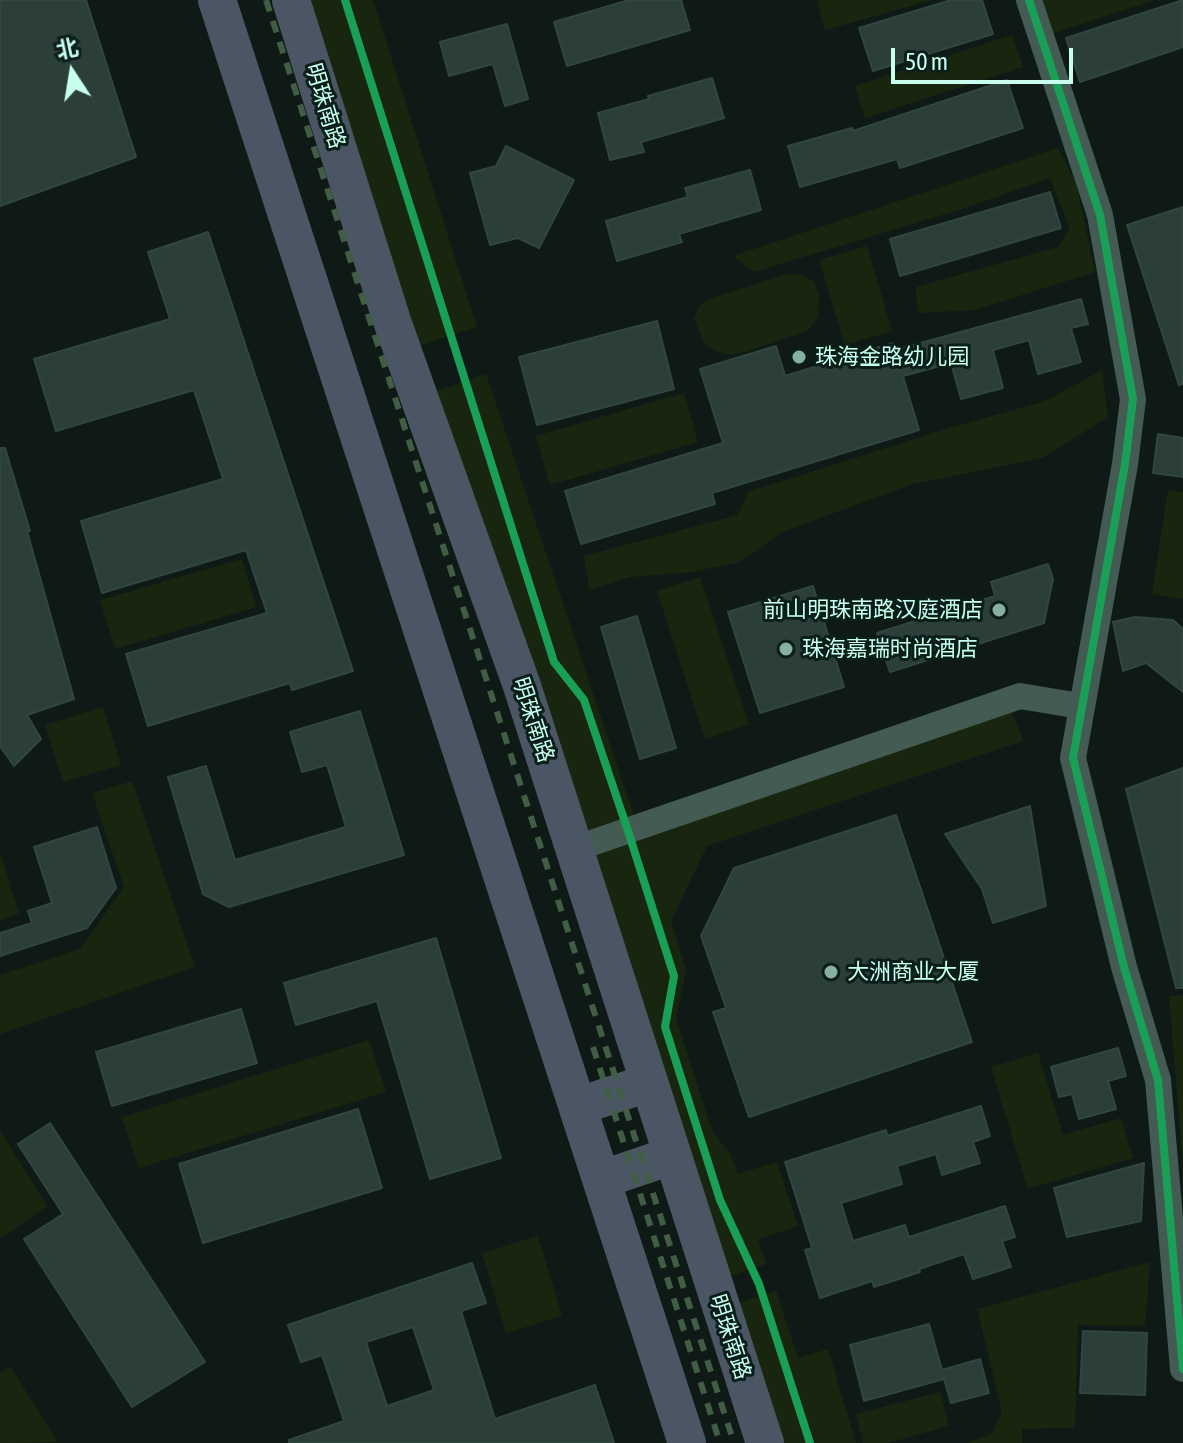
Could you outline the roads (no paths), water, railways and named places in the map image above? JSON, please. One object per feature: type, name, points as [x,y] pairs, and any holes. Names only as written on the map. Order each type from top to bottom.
[{"type":"highway","points":[[217,0],[687,1443]]},
{"type":"highway","name":"明珠南路","points":[[291,0],[392,321],[522,686],[765,1443]]},
{"type":"highway","points":[[579,1106],[648,1083]]},
{"type":"highway","points":[[603,1179],[671,1156]]},
{"type":"street","points":[[1029,0],[1100,215],[1133,399],[1125,464],[1073,758],[1124,967],[1158,1080],[1183,1369]]},
{"type":"street","points":[[574,849],[1020,696],[1080,706]]},
{"type":"railway","points":[[266,0],[734,1443]]},
{"type":"railway","points":[[593,1047],[720,1443]]},
{"type":"place","name":"珠海金路幼儿园","points":[[799,357]]},
{"type":"place","name":"前山明珠南路汉庭酒店","points":[[999,610]]},
{"type":"place","name":"珠海嘉瑞时尚酒店","points":[[786,649]]},
{"type":"place","name":"大洲商业大厦","points":[[831,972]]}]
